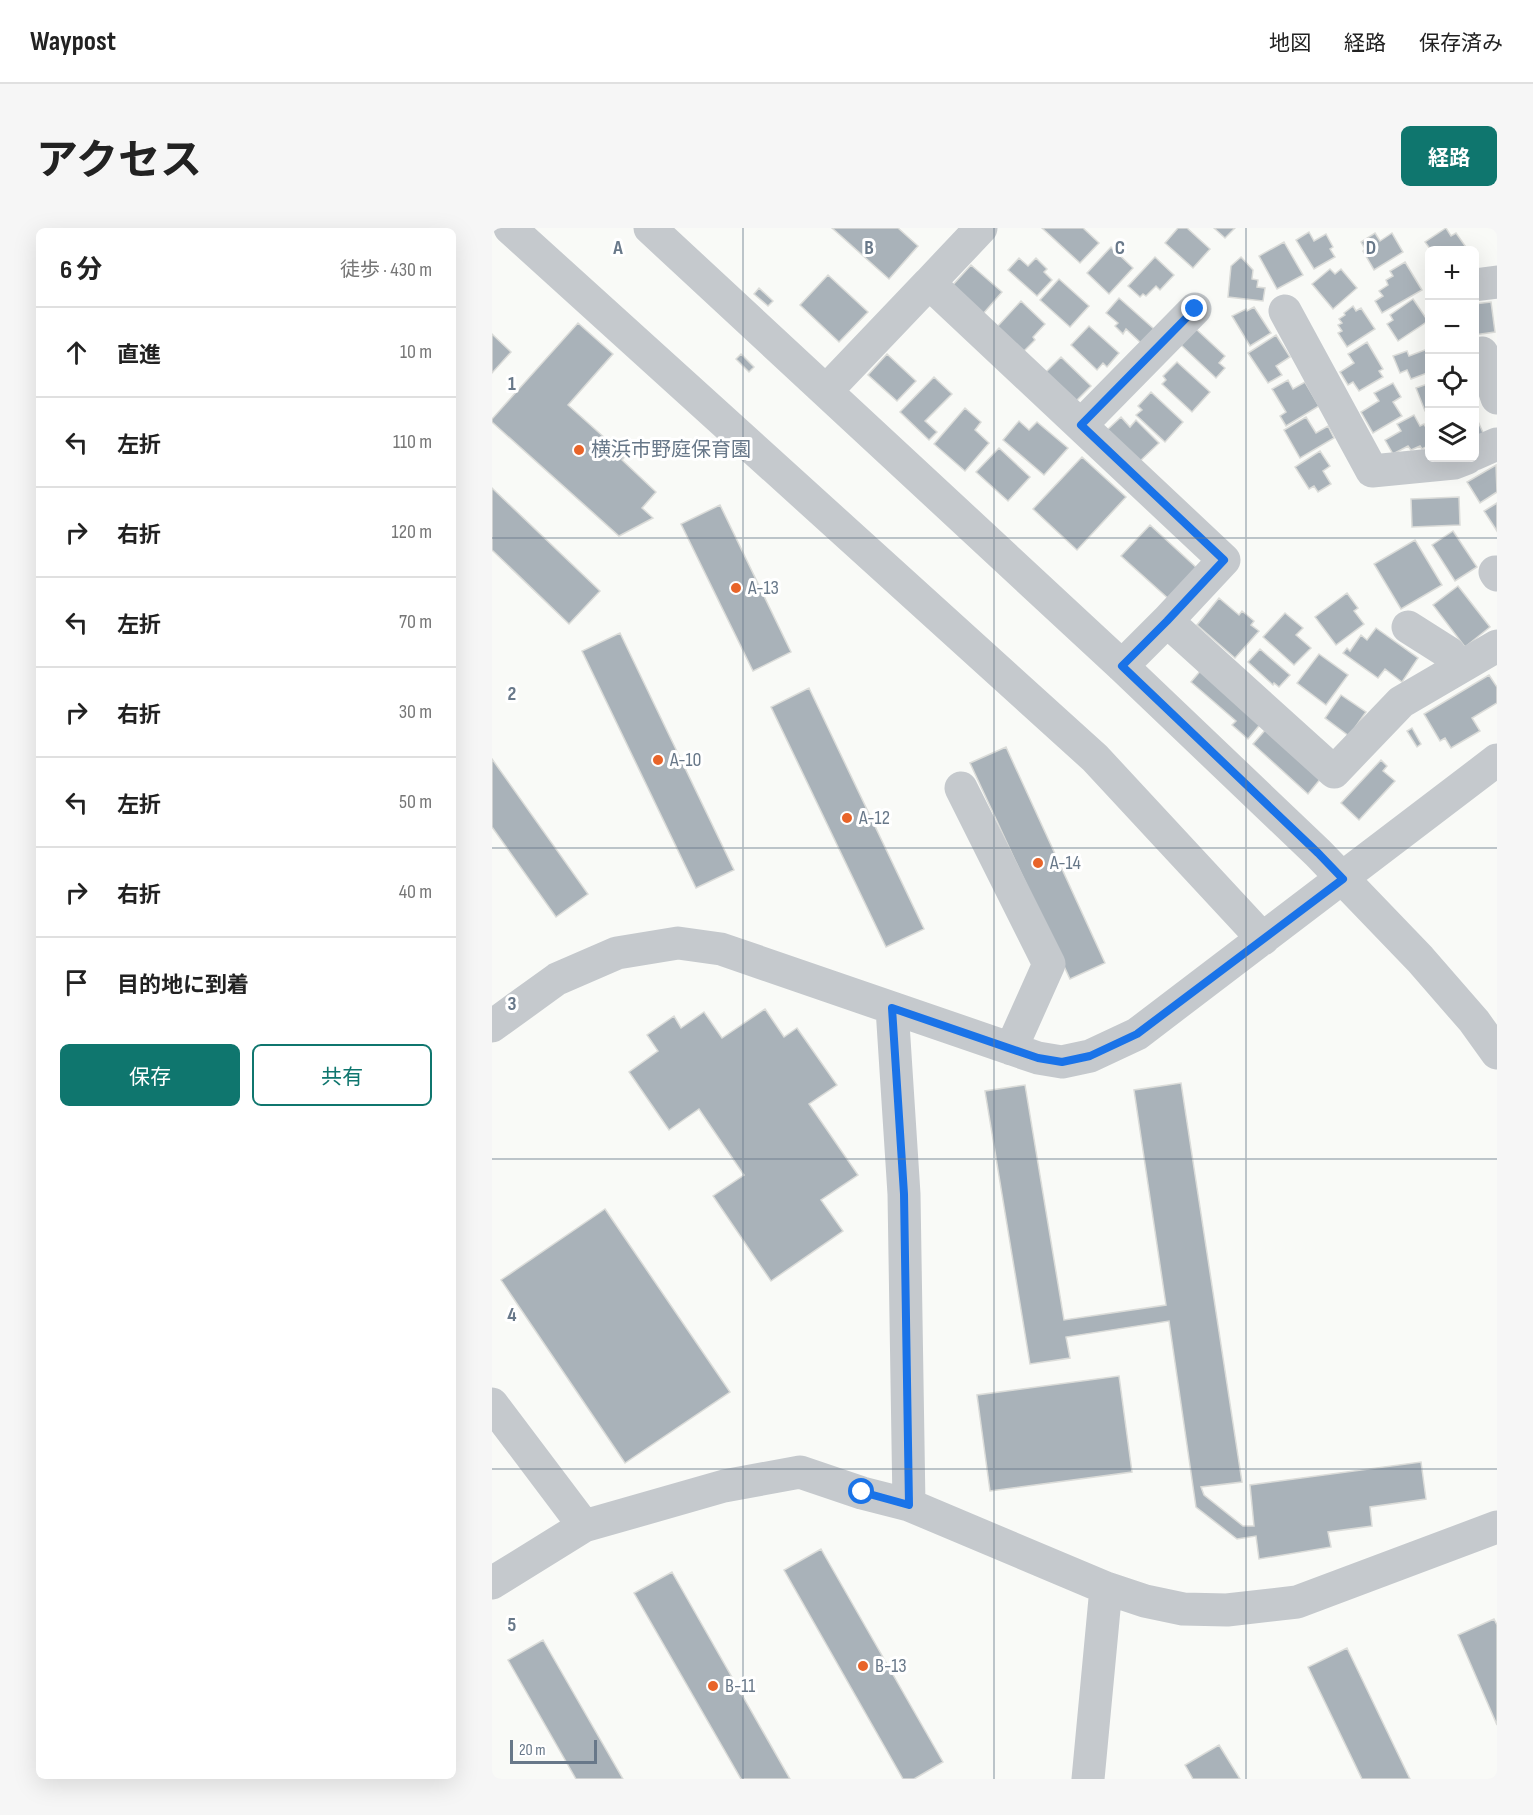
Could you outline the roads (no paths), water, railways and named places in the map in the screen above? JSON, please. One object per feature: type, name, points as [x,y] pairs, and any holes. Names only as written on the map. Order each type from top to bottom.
[{"type":"street","points":[[510,228],[1095,758],[1263,939]]},
{"type":"street","points":[[827,390],[981,228]]},
{"type":"street","points":[[663,232],[827,390],[1318,853],[1420,958],[1474,1021],[1497,1053]]},
{"type":"street","points":[[929,283],[1224,560],[1122,666]]},
{"type":"street","points":[[1285,311],[1372,471],[1457,462]]},
{"type":"street","points":[[1081,425],[1180,316]]},
{"type":"street","points":[[1482,353],[1497,398]]},
{"type":"street","points":[[1479,452],[1497,444]]},
{"type":"street","points":[[1167,621],[1334,772],[1401,702],[1497,646]]},
{"type":"street","points":[[1408,627],[1449,653],[1460,668]]},
{"type":"street","points":[[492,1026],[557,979],[617,953],[678,943],[721,950],[1038,1058],[1062,1062],[1090,1056],[1137,1034],[1497,760]]},
{"type":"street","points":[[961,788],[1049,964],[1011,1049]]},
{"type":"street","points":[[892,1008],[904,1194],[909,1505]]},
{"type":"street","points":[[492,1404],[584,1526]]},
{"type":"street","points":[[492,1583],[584,1526],[724,1486],[800,1472],[909,1505],[1106,1588],[1145,1601],[1183,1609],[1227,1610],[1297,1602],[1497,1527]]},
{"type":"street","points":[[1088,1779],[1106,1588]]},
{"type":"place","name":"横浜市野庭保育園","points":[[579,450]]},
{"type":"place","name":"A-13","points":[[736,588]]},
{"type":"place","name":"A-10","points":[[658,760]]},
{"type":"place","name":"A-12","points":[[847,818]]},
{"type":"place","name":"A-14","points":[[1038,863]]},
{"type":"place","name":"B-13","points":[[863,1666]]},
{"type":"place","name":"B-11","points":[[713,1686]]}]
